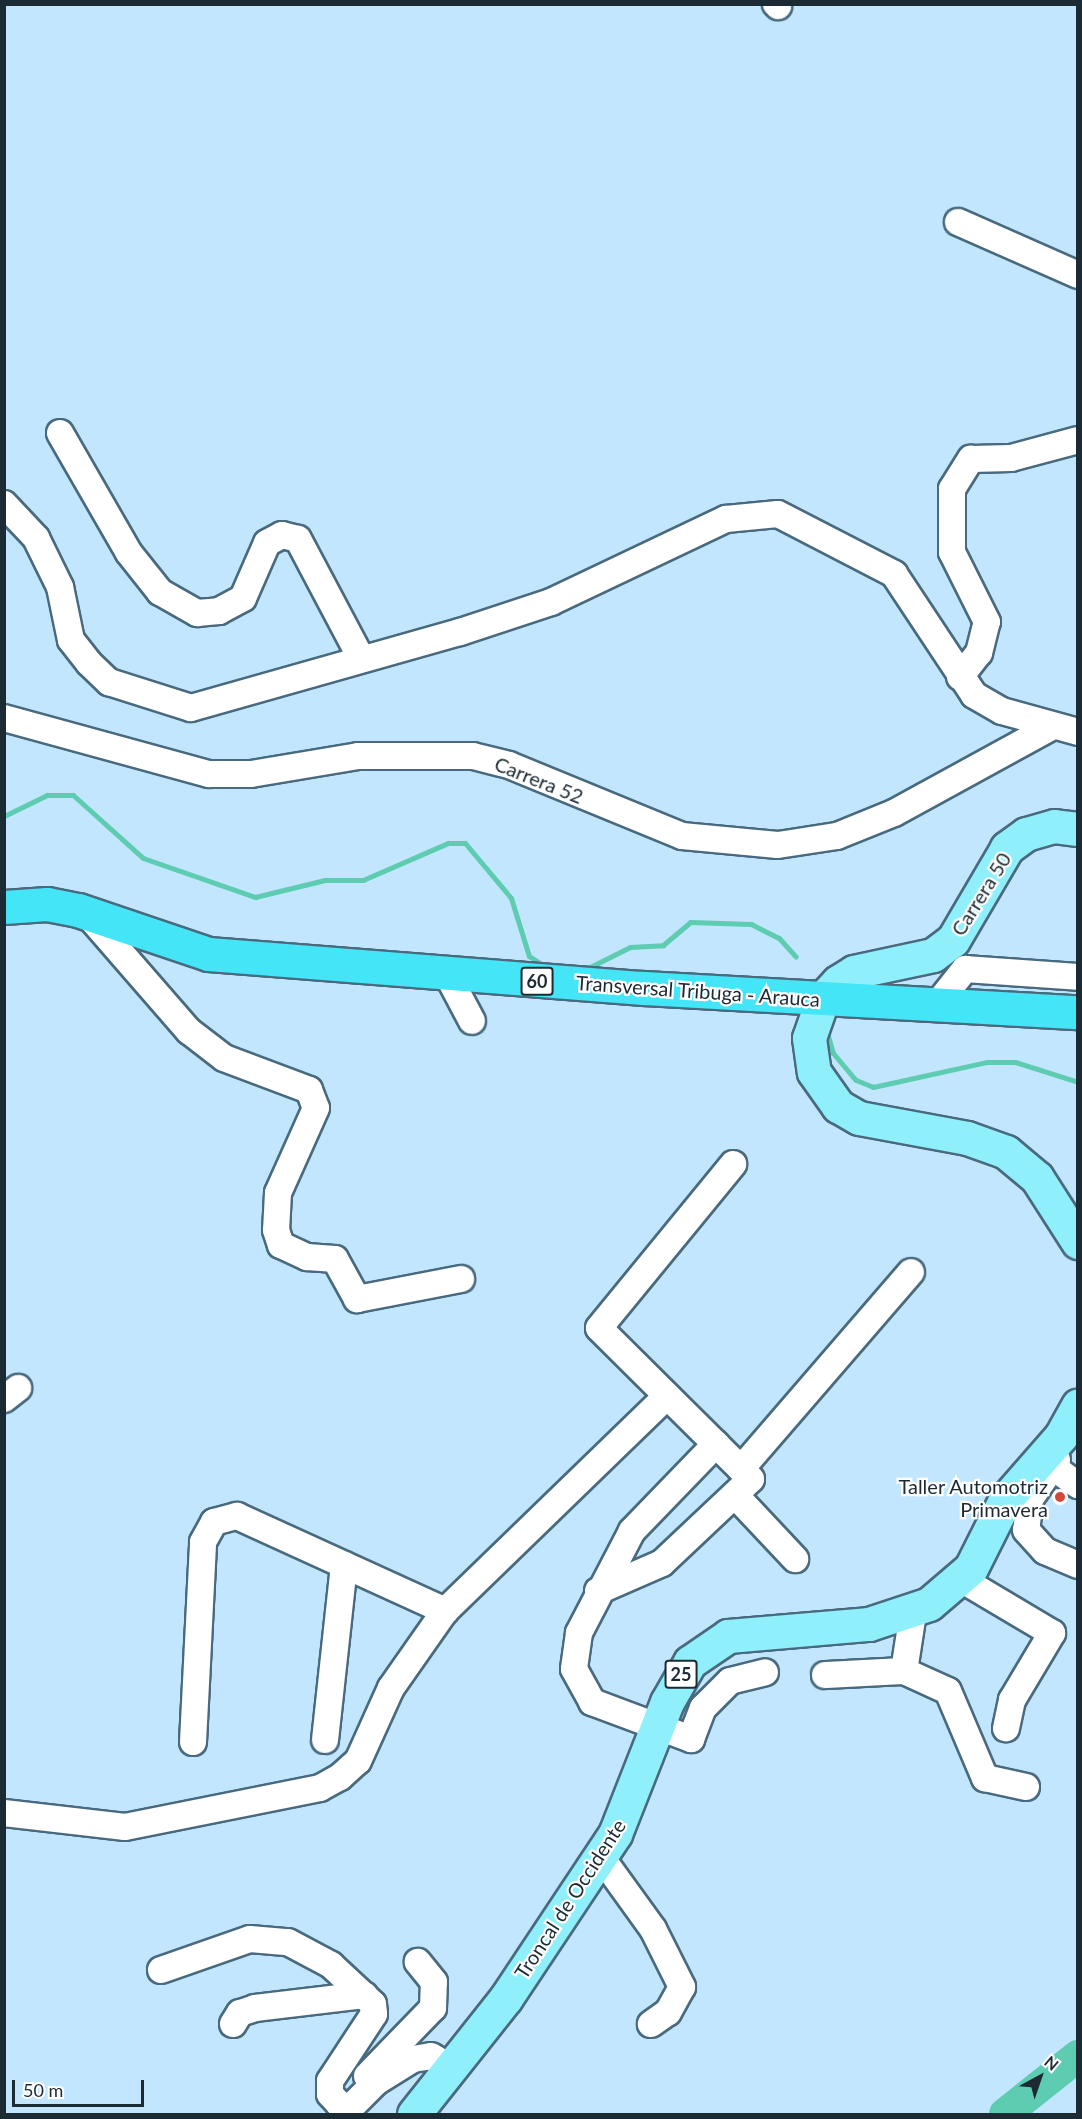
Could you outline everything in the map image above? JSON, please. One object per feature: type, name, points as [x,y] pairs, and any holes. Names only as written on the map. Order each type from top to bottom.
[{"type":"highway","name":"Transversal Tribuga - Arauca","points":[[4,907],[47,904],[209,954],[447,974],[934,1008],[1077,1012]]},
{"type":"main road","name":"Carrera 50","points":[[823,999],[854,972],[907,963],[953,940],[1007,848],[1026,834],[1054,826],[1077,829]]},
{"type":"main road","points":[[823,999],[811,1022],[809,1054],[824,1092],[838,1106],[859,1118],[967,1138],[1006,1152],[1037,1178],[1077,1242]]},
{"type":"main road","name":"Troncal de Occidente","points":[[414,2115],[453,2069],[601,1857],[637,1789],[683,1671],[714,1642],[761,1631],[869,1624],[913,1612],[960,1580],[1005,1500],[1074,1412]]},
{"type":"street","points":[[958,222],[1077,275]]},
{"type":"street","points":[[60,433],[129,553],[160,592],[197,613],[219,611],[243,598],[267,543],[282,535],[298,538],[361,658]]},
{"type":"street","points":[[960,676],[979,653],[987,622],[952,552],[952,489],[971,459],[1011,458],[1077,440]]},
{"type":"street","points":[[4,504],[36,538],[60,587],[71,640],[109,682],[191,708],[551,602],[726,519],[778,514],[894,574],[960,676],[987,704],[1049,728],[1077,732]]},
{"type":"street","name":"Carrera 52","points":[[4,718],[209,774],[251,774],[358,756],[473,756],[508,765],[682,836],[778,844],[837,836],[894,813],[1049,728]]},
{"type":"street","points":[[88,915],[189,1031],[225,1058],[309,1090],[316,1108],[278,1193],[276,1230],[281,1245],[291,1251],[335,1259],[360,1306],[460,1279]]},
{"type":"street","points":[[934,1008],[965,969],[1077,977]]},
{"type":"street","points":[[447,974],[472,1022]]},
{"type":"street","points":[[598,1591],[662,1563],[751,1479],[598,1328],[733,1164]]},
{"type":"street","points":[[741,1469],[911,1272]]},
{"type":"street","points":[[4,1813],[125,1827],[320,1788],[358,1761],[391,1688],[445,1611],[668,1396]]},
{"type":"street","points":[[1074,1412],[1053,1467],[1030,1499],[1026,1530],[1045,1551],[1077,1565]]},
{"type":"street","points":[[716,1444],[632,1531],[598,1591],[579,1634],[574,1669],[592,1702],[659,1729],[691,1739],[703,1708],[730,1681],[765,1672]]},
{"type":"street","points":[[1053,1467],[1077,1485]]},
{"type":"street","points":[[735,1495],[795,1559]]},
{"type":"street","points":[[193,1742],[204,1542],[214,1522],[237,1516],[445,1611]]},
{"type":"street","points":[[325,1740],[344,1565]]},
{"type":"street","points":[[960,1580],[1052,1633],[1012,1700],[1006,1728]]},
{"type":"street","points":[[904,1671],[913,1612]]},
{"type":"street","points":[[825,1675],[904,1671],[948,1691],[985,1778],[1026,1787]]},
{"type":"street","points":[[601,1857],[653,1929],[682,1987],[668,2012],[651,2024]]},
{"type":"street","points":[[161,1970],[250,1939],[288,1942],[331,1965],[364,1995],[374,2014],[330,2081],[330,2094],[339,2104],[351,2107],[376,2082],[413,2059],[431,2056],[453,2069]]},
{"type":"street","points":[[339,2104],[433,2008],[434,1982],[418,1962]]},
{"type":"street","points":[[233,2024],[240,2013],[255,2008],[364,1995]]},
{"type":"waterway","points":[[4,816],[47,795],[73,795],[143,858],[255,897],[325,880],[363,880],[448,843],[465,843],[511,898],[529,956],[546,967]]},
{"type":"waterway","points":[[584,970],[630,947],[663,945],[690,922],[751,924],[779,938],[796,957]]},
{"type":"waterway","points":[[826,1029],[833,1053],[856,1080],[873,1087],[987,1062],[1015,1062],[1078,1082]]},
{"type":"waterway","points":[[1005,2114],[1078,2056]]},
{"type":"place","name":"Taller Automotriz Primavera","points":[[1060,1497]]}]
